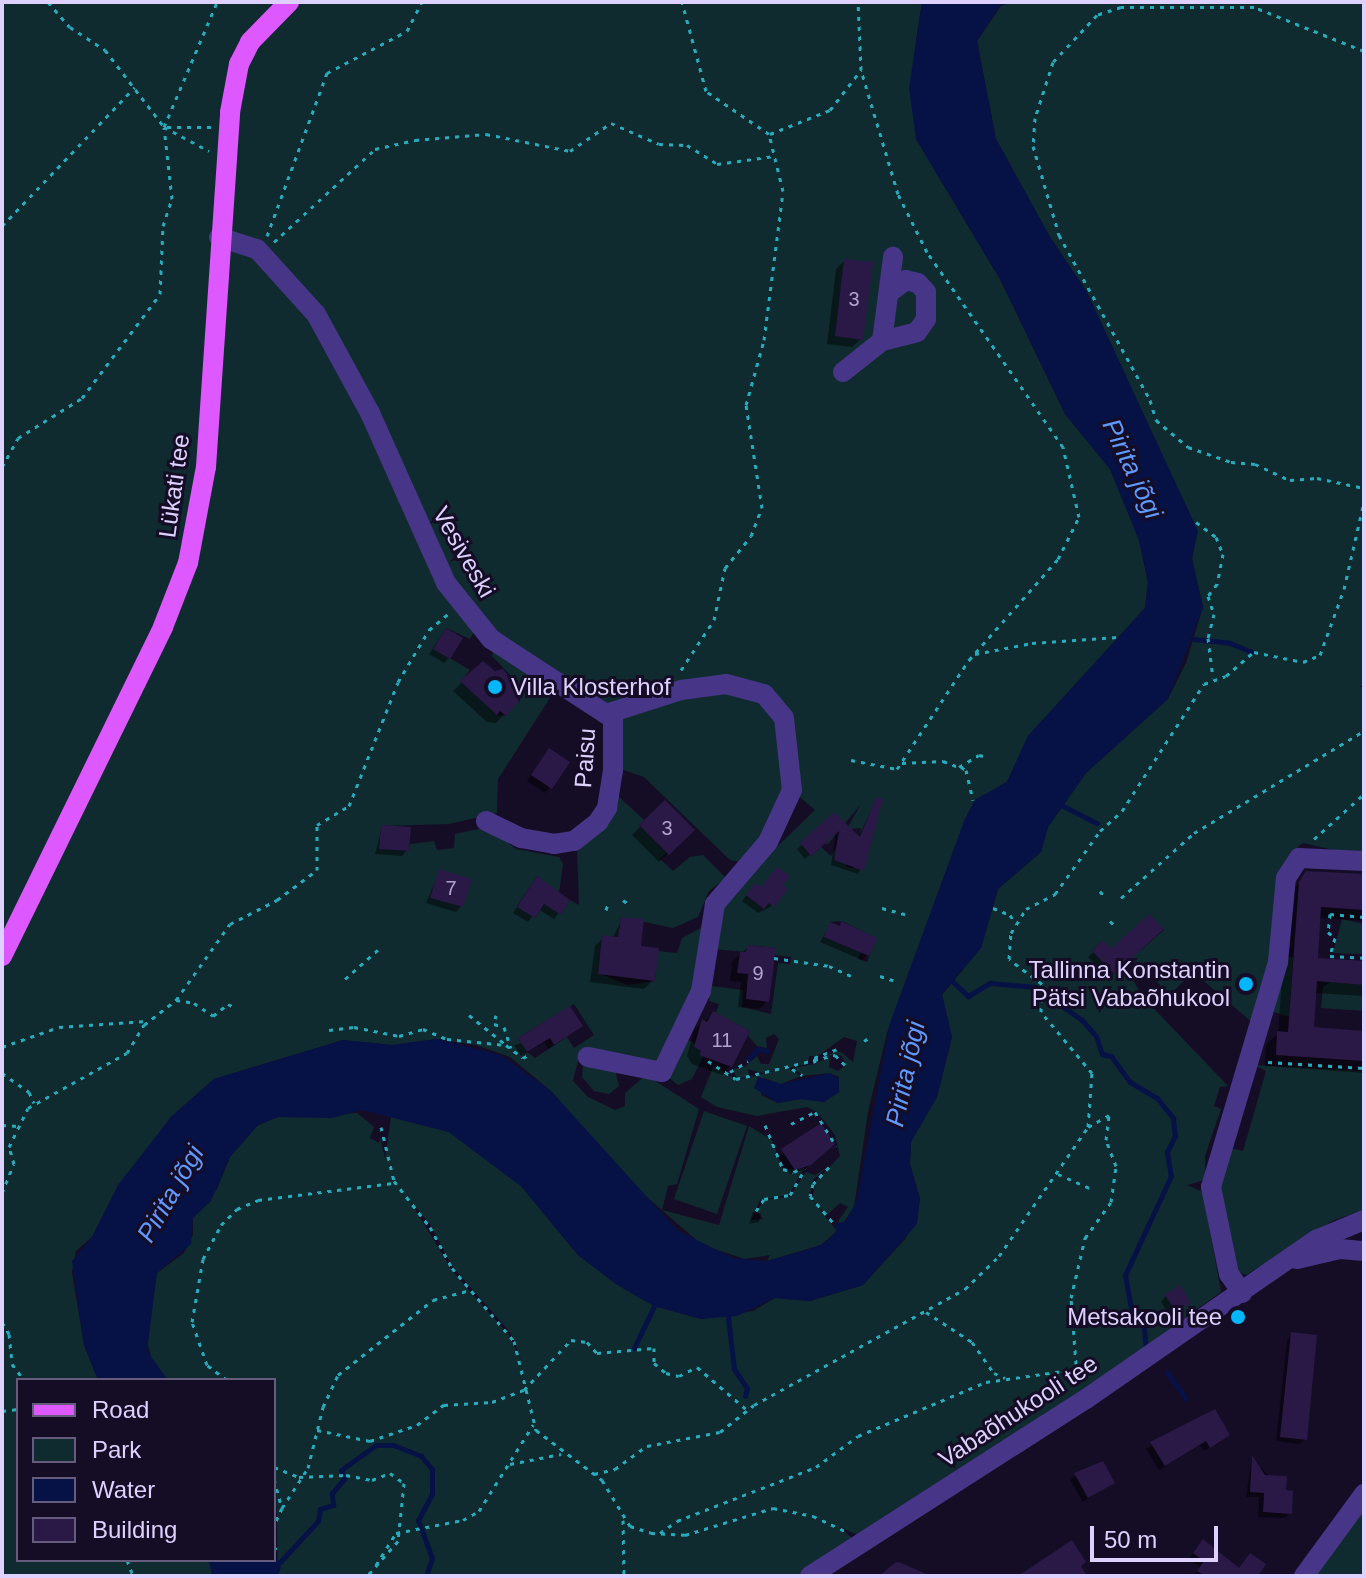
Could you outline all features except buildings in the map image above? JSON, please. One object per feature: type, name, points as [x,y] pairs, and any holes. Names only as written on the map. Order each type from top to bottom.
[{"type":"main road","name":"Lükati tee","points":[[2,956],[141,673],[188,563],[204,482],[225,160],[239,64],[262,25],[289,2]]},
{"type":"street","name":"Vesiveski","points":[[219,237],[241,240],[262,253],[299,291],[335,346],[426,545],[461,606],[510,654],[613,715]]},
{"type":"street","points":[[882,341],[893,257]]},
{"type":"street","points":[[843,372],[882,341],[917,332],[926,319],[926,292],[918,283],[906,280],[890,292]]},
{"type":"street","points":[[588,1057],[662,1072],[701,991],[715,904],[768,842],[793,783],[784,718],[772,700],[755,689],[726,684],[694,687],[613,715]]},
{"type":"street","name":"Paisu","points":[[486,821],[521,838],[554,844],[570,843],[598,822],[607,808],[613,771],[613,715]]},
{"type":"street","points":[[1242,1293],[1229,1274],[1211,1187],[1278,962],[1286,878],[1294,860],[1307,852],[1364,861]]},
{"type":"street","name":"Vabaõhukooli tee","points":[[810,1576],[1293,1260],[1327,1233],[1364,1220]]},
{"type":"street","name":"Vabaõhukooli tee","points":[[1293,1260],[1340,1249],[1364,1251]]},
{"type":"street","points":[[1304,1576],[1364,1494]]},
{"type":"path","points":[[48,2],[70,27],[105,50],[164,127],[225,160]]},
{"type":"path","points":[[2,467],[18,438],[82,398],[160,294],[163,226],[172,199],[164,127],[217,2]]},
{"type":"path","points":[[262,253],[327,73],[407,31],[422,2]]},
{"type":"path","points":[[680,671],[714,620],[725,568],[751,536],[762,508],[746,405],[764,340],[783,191],[769,134],[706,91],[682,2]]},
{"type":"path","points":[[851,760],[894,770],[902,763],[975,654],[1058,559],[1079,517],[1063,447],[927,252],[898,194],[861,70],[857,4]]},
{"type":"path","points":[[1364,51],[1254,7],[1121,7],[1097,15],[1053,62],[1035,118],[1033,146],[1059,235],[1150,400],[1156,420],[1188,447],[1231,462],[1255,464],[1290,480],[1317,478],[1364,488]]},
{"type":"path","points":[[769,134],[830,110],[861,70]]},
{"type":"path","points":[[2,226],[135,87]]},
{"type":"path","points":[[262,253],[375,149],[415,140],[486,134],[570,151],[611,123],[659,144],[687,145],[717,164],[774,156]]},
{"type":"path","points":[[164,127],[228,127]]},
{"type":"path","points":[[1088,1127],[1090,1068],[1045,1019],[1040,1007],[1042,984],[1009,959],[1016,924],[1026,909],[1045,903],[1100,831],[1122,811],[1190,713],[1193,699],[1213,678],[1226,676],[1254,652],[1303,662],[1320,655],[1344,589],[1364,502]]},
{"type":"path","points":[[1196,522],[1216,537],[1223,554],[1217,584],[1208,596],[1214,614],[1208,638],[1213,678]]},
{"type":"path","points":[[2,1193],[14,1168],[9,1147],[34,1103],[127,1053],[149,1020],[176,1000],[234,920],[277,900],[317,870],[317,825],[349,806],[398,682],[429,630],[461,606]]},
{"type":"path","points":[[975,654],[1032,643],[1118,637]]},
{"type":"path","points":[[1121,898],[1194,833],[1364,731]]},
{"type":"path","points":[[961,767],[971,758],[989,757]]},
{"type":"path","points":[[902,763],[943,761],[961,767],[966,770],[973,800]]},
{"type":"path","points":[[1307,852],[1364,794]]},
{"type":"path","points":[[1100,891],[1103,895]]},
{"type":"path","points":[[606,910],[608,904]]},
{"type":"path","points":[[882,908],[905,914]]},
{"type":"path","points":[[993,908],[1010,915],[1016,924]]},
{"type":"path","points":[[1364,917],[1330,914],[1328,932],[1335,938],[1330,956],[1364,958]]},
{"type":"path","points":[[345,979],[381,947]]},
{"type":"path","points":[[774,958],[835,968],[851,976]]},
{"type":"path","points":[[880,976],[898,982]]},
{"type":"path","points":[[176,1000],[194,1003],[213,1016],[228,1004],[236,1008]]},
{"type":"path","points":[[469,1015],[523,1058],[530,1054]]},
{"type":"path","points":[[496,1015],[494,1024],[504,1027],[511,1048]]},
{"type":"path","points":[[2,1047],[59,1027],[149,1020]]},
{"type":"path","points":[[329,1030],[354,1027],[399,1036],[423,1029],[447,1039],[505,1045]]},
{"type":"path","points":[[864,1041],[869,1038]]},
{"type":"path","points":[[815,1063],[814,1058],[840,1048]]},
{"type":"path","points":[[708,1061],[730,1072],[736,1079],[815,1063],[838,1055],[845,1065]]},
{"type":"path","points":[[1247,1058],[1364,1068]]},
{"type":"path","points":[[730,1072],[746,1064],[751,1075]]},
{"type":"path","points":[[789,1067],[802,1075]]},
{"type":"path","points":[[2,1073],[29,1092],[34,1103]]},
{"type":"path","points":[[791,1124],[815,1112],[836,1146]]},
{"type":"path","points":[[594,1474],[615,1469],[647,1446],[713,1435],[747,1410],[926,1312],[980,1277],[1058,1174],[1088,1127],[1109,1115],[1106,1140],[1116,1166],[1111,1202],[1085,1238],[1071,1298],[1072,1359],[1078,1366],[986,1382],[858,1436],[816,1467],[677,1521],[660,1533]]},
{"type":"path","points":[[2,1125],[20,1125]]},
{"type":"path","points":[[756,1211],[764,1199],[790,1195],[804,1168],[794,1172],[783,1169],[765,1125]]},
{"type":"path","points":[[381,1127],[386,1161],[396,1184],[471,1290],[514,1341],[533,1424],[561,1454],[594,1474],[622,1517],[636,1529],[685,1535],[773,1508],[813,1516],[862,1543]]},
{"type":"path","points":[[829,1167],[813,1184],[810,1196],[835,1225]]},
{"type":"path","points":[[1058,1174],[1082,1189],[1091,1189]]},
{"type":"path","points":[[224,1378],[207,1365],[192,1322],[203,1259],[221,1225],[237,1209],[258,1200],[383,1181],[396,1184]]},
{"type":"path","points":[[276,1521],[303,1478],[338,1375],[433,1300],[471,1290]]},
{"type":"path","points":[[926,1312],[972,1342],[994,1373],[1008,1379]]},
{"type":"path","points":[[2,1322],[9,1334],[12,1364],[22,1378]]},
{"type":"path","points":[[317,1430],[370,1441],[417,1425],[444,1405],[485,1405],[524,1390],[571,1340],[587,1342],[597,1353],[654,1348],[654,1363],[666,1373],[679,1376],[697,1367],[747,1410]]},
{"type":"path","points":[[376,1565],[383,1546],[402,1530],[438,1521],[470,1518],[510,1464],[533,1424]]},
{"type":"path","points":[[510,1464],[561,1454]]},
{"type":"path","points":[[276,1468],[303,1478],[343,1476],[372,1480],[395,1475],[406,1489],[402,1530],[367,1576]]},
{"type":"path","points":[[276,1486],[282,1508]]},
{"type":"path","points":[[622,1517],[624,1576]]},
{"type":"green space","points":[[2,2],[922,2],[916,41],[916,139],[1001,281],[1065,414],[1110,469],[1139,540],[1148,582],[1145,608],[1028,736],[1007,782],[975,800],[965,819],[887,1033],[868,1112],[854,1207],[841,1226],[838,1221],[848,1207],[840,1203],[826,1216],[812,1199],[816,1181],[840,1156],[835,1135],[817,1112],[807,1107],[757,1116],[717,1107],[701,1097],[714,1065],[737,1080],[788,1068],[801,1076],[781,1084],[764,1078],[761,1095],[778,1103],[800,1099],[824,1102],[839,1092],[839,1077],[829,1073],[803,1076],[793,1068],[815,1064],[830,1056],[829,1067],[838,1071],[846,1065],[842,1056],[835,1054],[820,1059],[834,1052],[841,1052],[853,1062],[857,1041],[844,1037],[818,1056],[809,1056],[808,1064],[762,1073],[748,1069],[749,1077],[737,1079],[733,1069],[745,1067],[757,1056],[761,1064],[769,1064],[779,1039],[774,1034],[766,1038],[767,1048],[757,1046],[748,1036],[750,1031],[716,1013],[719,1004],[709,1001],[711,986],[743,990],[742,1007],[771,1014],[778,963],[790,964],[791,957],[775,955],[775,948],[748,945],[746,952],[714,949],[727,895],[815,810],[795,793],[743,863],[730,860],[644,777],[620,769],[621,727],[474,632],[470,639],[446,628],[433,648],[470,670],[460,682],[471,685],[497,715],[506,716],[514,679],[492,656],[494,648],[557,687],[498,779],[497,813],[449,824],[381,826],[379,849],[409,851],[410,844],[434,841],[437,850],[454,848],[455,834],[487,827],[516,849],[559,857],[563,864],[559,893],[537,876],[517,906],[535,918],[544,904],[561,915],[570,900],[579,905],[577,849],[583,838],[611,821],[617,795],[644,820],[639,825],[666,853],[660,859],[673,871],[690,857],[703,855],[726,878],[709,891],[698,917],[673,928],[621,917],[618,937],[602,936],[598,973],[628,985],[655,981],[658,951],[677,953],[682,938],[703,927],[696,988],[658,1063],[579,1057],[573,1081],[588,1097],[615,1110],[625,1106],[625,1093],[646,1075],[699,1109],[677,1184],[668,1186],[662,1210],[719,1225],[749,1126],[772,1140],[783,1170],[804,1168],[789,1195],[760,1200],[751,1220],[763,1219],[757,1211],[764,1200],[789,1197],[806,1172],[815,1175],[827,1167],[814,1179],[809,1196],[837,1231],[821,1245],[767,1261],[770,1255],[745,1259],[702,1245],[625,1178],[551,1091],[510,1057],[476,1045],[437,1039],[392,1045],[343,1040],[214,1079],[171,1117],[116,1191],[92,1237],[76,1251],[72,1272],[84,1345],[97,1378],[16,1378],[16,1562],[209,1562],[212,1576],[2,1576]],"holes":[[[861,804],[831,856],[821,847],[811,856],[803,847],[809,842],[828,844]],[[861,828],[854,868],[846,867],[847,862],[835,860],[836,849],[851,829]],[[842,921],[876,938],[867,962],[858,959],[861,952],[830,922]],[[574,1004],[594,1035],[574,1048],[567,1037],[535,1058],[527,1052],[518,1038]]]},
{"type":"green space","points":[[1011,2],[1364,2],[1364,686],[1359,686],[1364,689],[1364,857],[1303,843],[1290,853],[1276,942],[1253,1023],[1199,977],[1185,980],[1168,996],[1149,970],[1137,962],[1125,965],[1142,996],[1228,1086],[1220,1087],[1214,1106],[1221,1109],[1205,1156],[1205,1180],[1187,1185],[1203,1192],[1221,1292],[1111,1371],[860,1536],[840,1527],[854,1540],[796,1576],[278,1576],[276,1378],[166,1378],[153,1364],[146,1338],[157,1273],[184,1253],[193,1235],[193,1218],[217,1189],[230,1157],[258,1125],[278,1117],[357,1113],[374,1127],[370,1138],[379,1143],[380,1137],[385,1158],[391,1117],[449,1132],[521,1186],[578,1255],[616,1284],[654,1306],[701,1319],[753,1311],[775,1298],[810,1301],[863,1285],[906,1238],[920,1199],[910,1164],[911,1141],[937,1097],[952,1037],[942,995],[981,948],[998,889],[1041,852],[1048,827],[1086,773],[1168,699],[1186,663],[1203,607],[1192,559],[1197,531],[1087,292],[1050,237],[996,139],[977,41],[1001,6]],"holes":[[[1149,914],[1164,930],[1140,951],[1126,936]],[[1102,941],[1125,964],[1115,974],[1092,951]],[[410,1201],[430,1224],[452,1266],[510,1332],[522,1362],[509,1335],[453,1272]]]},
{"type":"green space","points":[[1342,919],[1364,924],[1364,954],[1333,953]]},
{"type":"green space","points":[[1288,957],[1293,957],[1289,1017],[1271,1011]]},
{"type":"green space","points":[[1330,982],[1364,985],[1364,1011],[1321,1008],[1323,987]]},
{"type":"green space","points":[[684,1038],[696,1044],[703,1057],[692,1079],[678,1085],[669,1078]]},
{"type":"green space","points":[[583,1065],[615,1069],[619,1086],[609,1094],[594,1091],[582,1077]]},
{"type":"green space","points":[[1254,1065],[1364,1071],[1364,1210],[1334,1220],[1246,1275],[1239,1272],[1219,1193],[1230,1148],[1243,1151],[1266,1071]]},
{"type":"green space","points":[[704,1111],[747,1126],[717,1214],[674,1199]]},
{"type":"green space","points":[[1364,1503],[1364,1576],[1309,1576]]},
{"type":"water","name":"Pirita jõgi","points":[[922,2],[1011,2],[1000,6],[977,41],[996,139],[1050,237],[1087,292],[1198,531],[1192,559],[1203,607],[1168,699],[1086,773],[1048,827],[1041,852],[998,889],[981,948],[942,994],[952,1037],[937,1097],[911,1142],[910,1164],[920,1199],[917,1224],[863,1285],[810,1301],[775,1298],[737,1316],[701,1319],[654,1306],[616,1284],[578,1255],[521,1186],[449,1132],[362,1110],[332,1118],[278,1117],[258,1125],[230,1157],[211,1201],[193,1218],[191,1244],[157,1273],[147,1351],[167,1378],[97,1378],[84,1345],[72,1261],[92,1237],[118,1185],[171,1117],[214,1079],[343,1040],[392,1045],[437,1039],[501,1055],[551,1091],[677,1230],[733,1258],[767,1261],[810,1249],[825,1243],[837,1231],[835,1224],[846,1221],[857,1200],[890,1023],[965,819],[975,800],[1007,782],[1028,736],[1145,608],[1148,582],[1139,540],[1110,469],[1065,414],[1001,281],[916,139],[909,88]]},
{"type":"water","points":[[829,1073],[839,1078],[839,1092],[824,1102],[800,1099],[778,1103],[754,1088],[758,1077],[781,1084]]},
{"type":"water","points":[[276,1557],[281,1567],[278,1576],[212,1575],[209,1562],[276,1562]]},
{"type":"waterway","points":[[1194,639],[1230,643],[1252,652]]},
{"type":"waterway","points":[[1063,806],[1097,823]]},
{"type":"waterway","points":[[953,982],[968,996],[990,983],[1035,987],[1082,1020],[1096,1036],[1102,1054],[1111,1056],[1130,1082],[1157,1098],[1173,1118],[1175,1136],[1167,1152],[1171,1176],[1125,1275],[1133,1320],[1144,1327],[1145,1343]]},
{"type":"waterway","points":[[748,1059],[758,1049],[767,1051]]},
{"type":"waterway","points":[[634,1348],[654,1306]]},
{"type":"waterway","points":[[728,1317],[734,1369],[747,1388],[745,1396]]},
{"type":"waterway","points":[[1167,1372],[1185,1398]]},
{"type":"waterway","points":[[280,1562],[318,1521],[320,1509],[333,1505],[332,1493],[344,1479],[341,1470],[376,1445],[393,1445],[421,1456],[432,1469],[432,1494],[418,1520],[432,1558],[426,1576]]},
{"type":"place","name":"Villa Klosterhof","points":[[495,687]]},
{"type":"place","name":"Tallinna Konstantin Pätsi Vabaõhukool","points":[[1246,984]]},
{"type":"place","name":"Metsakooli tee","points":[[1238,1317]]}]
